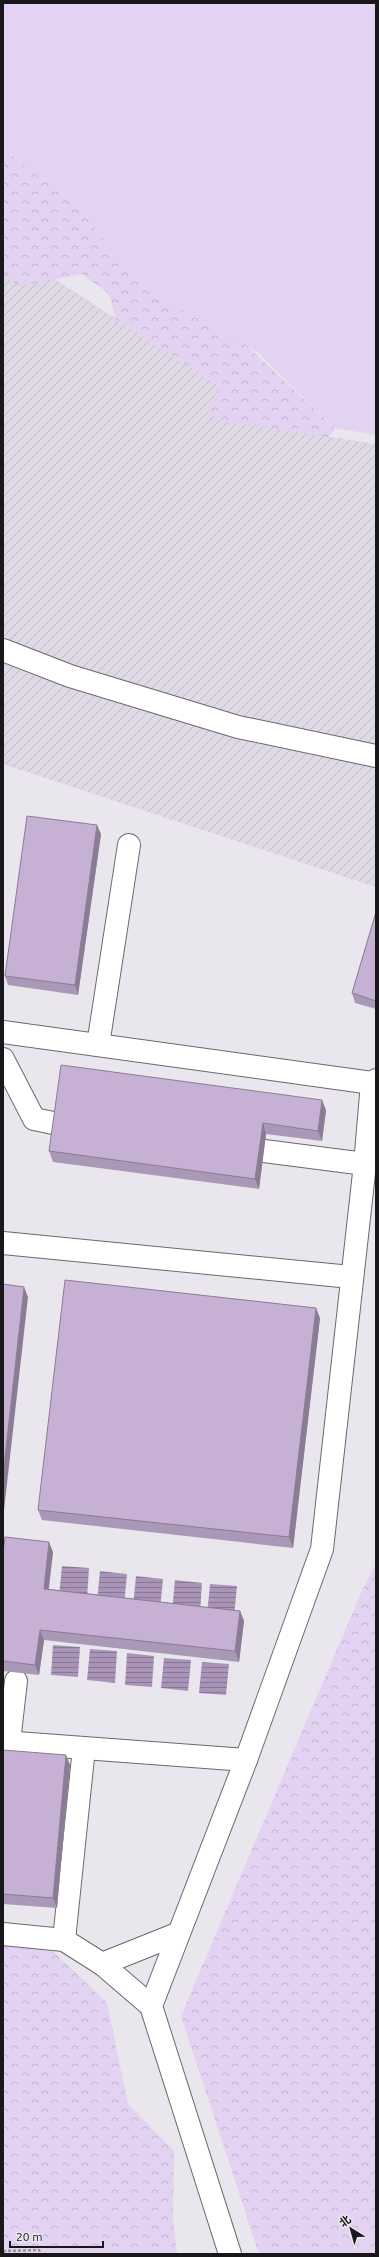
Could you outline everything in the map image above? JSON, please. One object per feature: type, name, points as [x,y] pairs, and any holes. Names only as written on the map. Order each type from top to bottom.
[{"type":"lane","points":[[3,650],[70,676],[238,727],[376,756]]},
{"type":"lane","points":[[98,1045],[129,845]]},
{"type":"lane","points":[[3,1032],[374,1082],[351,1277],[322,1549],[246,1760],[177,1934],[151,2006]]},
{"type":"lane","points":[[3,1059],[34,1119],[58,1124]]},
{"type":"lane","points":[[264,1151],[365,1164]]},
{"type":"lane","points":[[3,1243],[351,1277]]},
{"type":"lane","points":[[16,1681],[6,1742],[246,1760]]},
{"type":"lane","points":[[64,1940],[84,1748]]},
{"type":"lane","points":[[3,1934],[64,1940],[102,1964],[151,2006],[230,2254]]},
{"type":"lane","points":[[102,1964],[177,1934]]},
{"type":"path","points":[[3,2251],[39,2250],[42,2254]]},
{"type":"shaded area","points":[[3,245],[286,430],[376,444],[376,887],[3,764]]},
{"type":"shaded area","points":[[62,1566],[89,1568],[87,1599],[59,1597]]},
{"type":"shaded area","points":[[100,1571],[127,1574],[124,1605],[97,1602]]},
{"type":"shaded area","points":[[136,1576],[163,1579],[160,1610],[133,1607]]},
{"type":"shaded area","points":[[175,1580],[202,1583],[200,1613],[172,1611]]},
{"type":"shaded area","points":[[210,1584],[237,1586],[234,1617],[207,1615]]},
{"type":"shaded area","points":[[53,1645],[80,1647],[78,1677],[51,1675]]},
{"type":"shaded area","points":[[90,1649],[117,1651],[115,1683],[87,1680]]},
{"type":"shaded area","points":[[127,1653],[154,1656],[152,1687],[125,1685]]},
{"type":"shaded area","points":[[164,1658],[191,1660],[188,1691],[161,1688]]},
{"type":"shaded area","points":[[202,1662],[229,1664],[226,1695],[199,1693]]},
{"type":"green space","points":[[3,3],[376,3],[376,435],[335,428],[257,352],[146,290],[78,208],[3,148]]},
{"type":"green space","points":[[3,148],[78,208],[146,290],[247,346],[335,428],[329,437],[221,421],[208,412],[219,386],[116,319],[109,294],[82,274],[18,286],[3,274]]},
{"type":"green space","points":[[376,1563],[376,2254],[259,2254],[181,2016],[361,1593]]},
{"type":"green space","points":[[3,1942],[51,1949],[107,2003],[128,2104],[174,2151],[173,2219],[177,2254],[3,2254]]},
{"type":"building","points":[[27,816],[97,825],[75,985],[5,976]]},
{"type":"building","points":[[376,912],[376,1001],[352,993]]},
{"type":"building","points":[[61,1065],[322,1100],[318,1131],[263,1123],[255,1179],[49,1151]]},
{"type":"building","points":[[65,1280],[316,1308],[289,1537],[38,1510]]},
{"type":"building","points":[[3,1284],[24,1287],[3,1475]]},
{"type":"building","points":[[5,1537],[49,1542],[44,1589],[240,1611],[235,1651],[40,1630],[35,1665],[3,1661],[3,1553]]},
{"type":"building","points":[[3,1750],[66,1755],[53,1898],[3,1894]]}]
